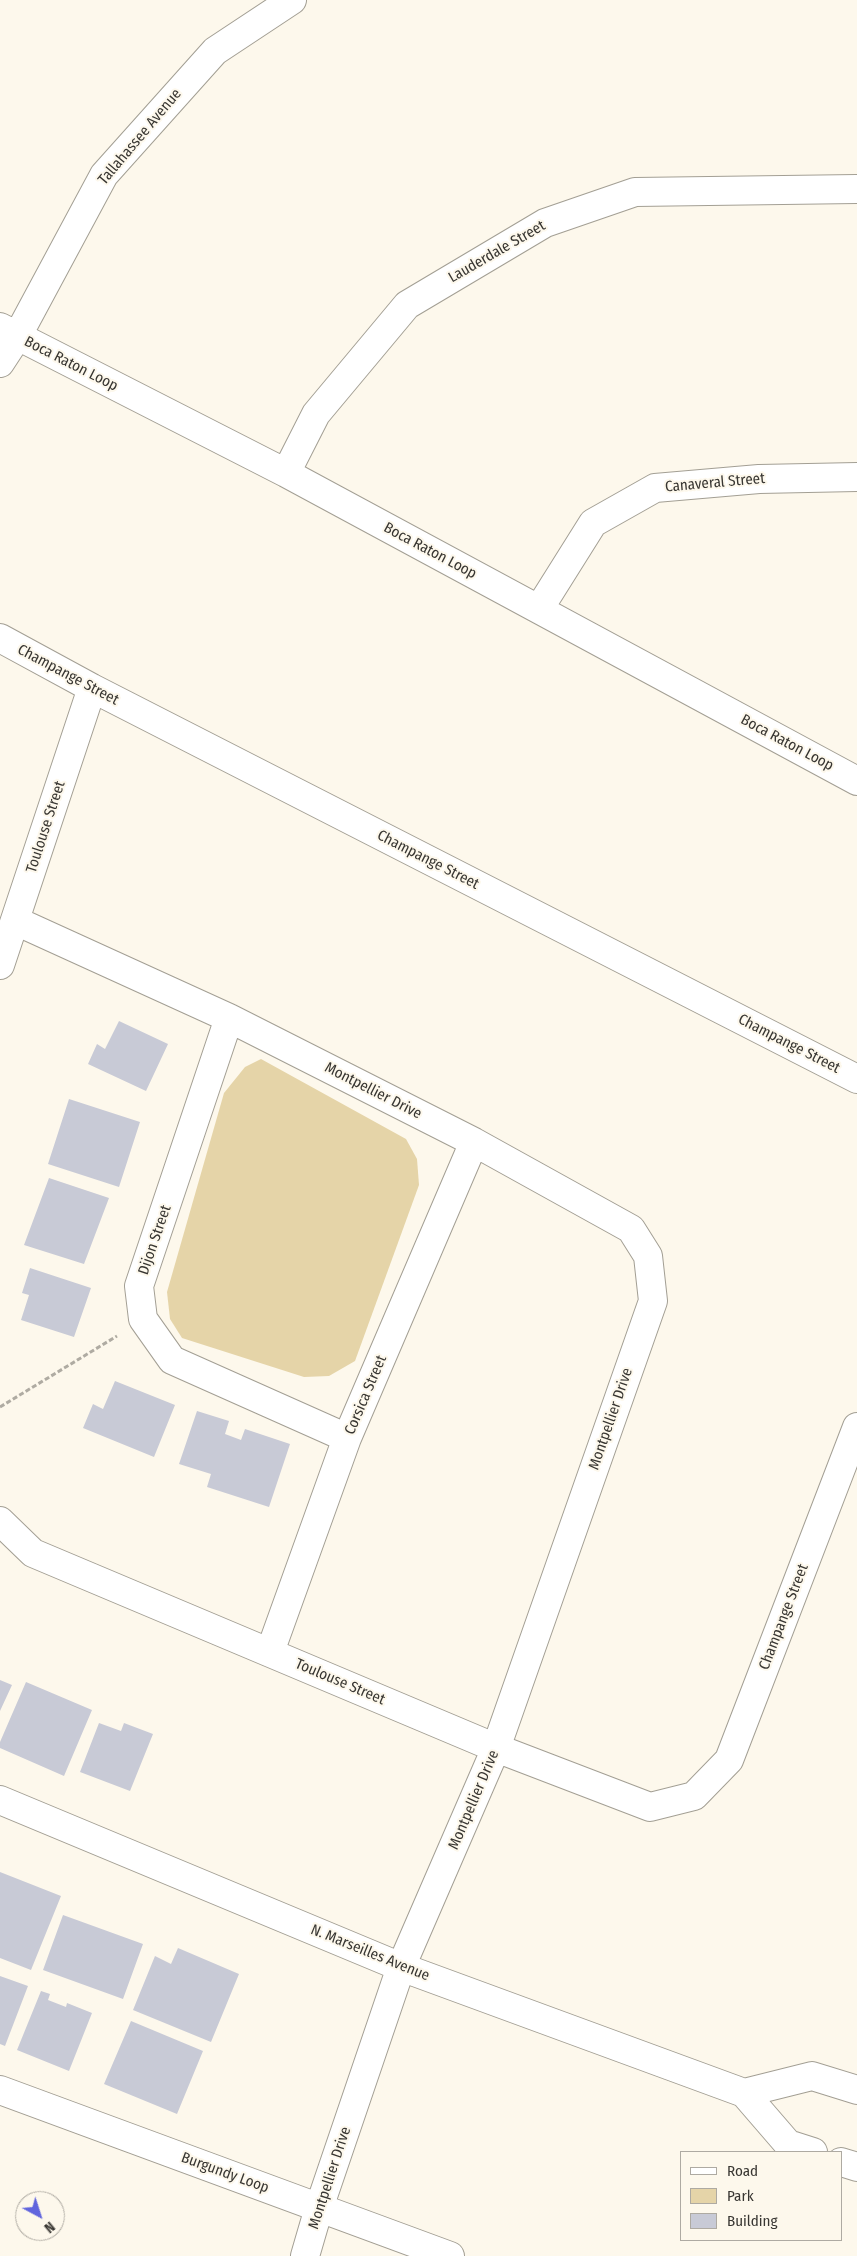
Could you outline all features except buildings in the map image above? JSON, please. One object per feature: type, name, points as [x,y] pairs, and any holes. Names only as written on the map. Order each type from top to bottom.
[{"type":"street","name":"Tallahassee Avenue","points":[[0,363],[9,332],[104,175],[215,52],[292,0]]},
{"type":"street","name":"Lauderdale Street","points":[[286,473],[316,414],[407,305],[545,223],[635,192],[857,188]]},
{"type":"street","name":"Boca Raton Loop","points":[[9,332],[286,473],[857,781]]},
{"type":"street","name":"Canaveral Street","points":[[539,609],[593,523],[655,488],[759,479],[857,477]]},
{"type":"street","name":"Champange Street","points":[[0,638],[92,688],[857,1079]]},
{"type":"street","name":"Toulouse Street","points":[[0,965],[92,688]]},
{"type":"street","name":"Montpellier Drive","points":[[16,921],[229,1018],[474,1142],[631,1229],[648,1256],[653,1301],[496,1748],[402,1967],[318,2208],[305,2256]]},
{"type":"street","name":"Dijon Street","points":[[229,1018],[139,1286],[143,1319],[172,1360],[347,1438]]},
{"type":"street","name":"Corsica Street","points":[[270,1652],[347,1438],[474,1142]]},
{"type":"street","name":"Champange Street","points":[[694,1796],[729,1760],[857,1427]]},
{"type":"street","name":"Toulouse Street","points":[[0,1521],[33,1553],[496,1748],[650,1807],[694,1796]]},
{"type":"street","name":"N. Marseilles Avenue","points":[[0,1800],[402,1967],[744,2093]]},
{"type":"street","points":[[810,2151],[788,2144],[744,2093],[812,2076],[857,2090]]},
{"type":"street","name":"Burgundy Loop","points":[[0,2090],[450,2256]]},
{"type":"street","points":[[842,2162],[857,2167]]},
{"type":"path","points":[[0,1407],[143,1319]]},
{"type":"green space","points":[[261,1059],[406,1139],[417,1159],[419,1185],[355,1361],[329,1376],[304,1377],[182,1338],[170,1319],[167,1292],[224,1093],[245,1067]]}]
